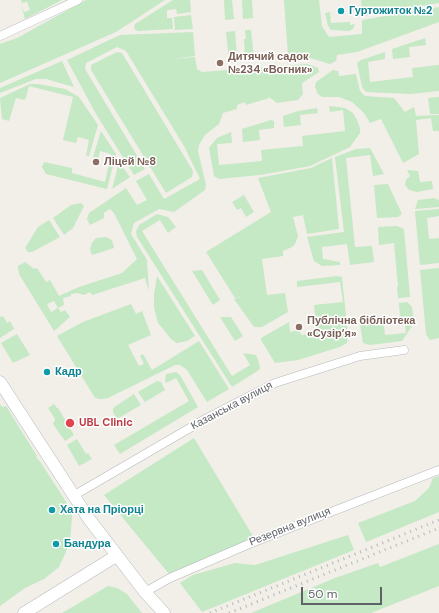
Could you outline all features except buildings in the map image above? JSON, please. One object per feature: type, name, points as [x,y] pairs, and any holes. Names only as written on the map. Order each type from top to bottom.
[{"type":"main road","points":[[0,382],[73,496],[116,556],[164,613]]},
{"type":"main road","points":[[24,613],[116,556]]},
{"type":"street","points":[[0,36],[78,0]]},
{"type":"street","name":"Казанська вулиця","points":[[73,496],[207,418],[275,383],[360,356],[404,350]]},
{"type":"street","name":"Резервна вулиця","points":[[145,592],[170,578],[249,544],[439,470]]},
{"type":"green space","points":[[21,0],[62,0],[25,19],[21,4],[24,12],[30,10],[27,2],[22,3]]},
{"type":"green space","points":[[86,0],[165,0],[116,32],[0,83],[0,44],[17,38]]},
{"type":"green space","points":[[173,0],[190,0],[191,12],[177,14],[176,9],[167,10],[167,18],[172,18],[173,29],[138,31],[134,29],[135,24]]},
{"type":"green space","points":[[224,0],[232,0],[234,19],[225,20]]},
{"type":"green space","points":[[242,0],[252,0],[253,18],[243,19]]},
{"type":"green space","points":[[284,0],[319,0],[322,26],[329,37],[362,34],[362,20],[439,7],[439,22],[357,52],[337,55],[336,61],[330,64],[310,58],[294,60],[290,59],[288,55]]},
{"type":"green space","points":[[361,0],[439,0],[439,3],[362,16]]},
{"type":"green space","points":[[330,12],[331,23],[350,22],[350,25],[355,24],[353,29],[349,31],[331,30],[328,26],[325,13]]},
{"type":"green space","points":[[191,15],[193,29],[175,30],[174,17]]},
{"type":"green space","points":[[245,30],[251,30],[254,59],[251,61],[247,59],[245,55]]},
{"type":"green space","points":[[235,31],[237,58],[233,63],[229,61],[226,32]]},
{"type":"green space","points":[[193,32],[195,56],[171,59],[195,57],[197,69],[202,72],[307,64],[318,68],[319,72],[302,83],[303,94],[298,100],[277,103],[269,97],[267,91],[269,98],[246,105],[245,102],[237,105],[237,109],[223,113],[219,124],[205,135],[199,145],[198,151],[206,185],[205,190],[174,212],[159,209],[134,223],[131,234],[147,260],[149,291],[145,278],[92,295],[90,292],[84,295],[77,293],[71,294],[71,296],[63,298],[64,305],[58,308],[61,312],[65,310],[70,317],[54,331],[19,274],[18,266],[25,262],[34,269],[37,268],[46,282],[50,280],[59,296],[79,287],[122,273],[137,259],[114,213],[110,209],[108,210],[104,213],[104,218],[90,225],[87,219],[89,213],[126,188],[137,205],[147,200],[136,181],[149,174],[164,199],[200,179],[184,146],[126,51],[117,47],[86,63],[85,69],[145,169],[134,175],[96,114],[67,60],[120,35]],"holes":[[[54,301],[58,308],[51,312],[47,304]]]},
{"type":"green space","points":[[425,38],[426,45],[409,47],[410,57],[393,59],[392,49]]},
{"type":"green space","points":[[117,52],[122,53],[193,171],[192,177],[166,193],[91,70],[91,65]]},
{"type":"green space","points":[[385,52],[385,59],[368,62],[370,82],[413,77],[412,68],[439,65],[439,91],[411,94],[366,92],[362,87],[357,63],[361,60]]},
{"type":"green space","points":[[62,61],[74,87],[46,79],[36,79],[0,93],[0,88]]},
{"type":"green space","points":[[333,70],[338,71],[339,76],[356,74],[360,91],[365,96],[394,98],[405,112],[414,107],[416,116],[439,115],[439,131],[433,131],[431,118],[416,120],[419,154],[403,163],[381,119],[370,123],[364,113],[352,102],[339,97],[322,97],[318,94],[315,87],[316,82]]},
{"type":"green space","points":[[30,84],[65,89],[79,97],[98,125],[89,156],[86,156],[89,140],[78,137],[76,143],[63,140],[73,97],[29,86],[25,100],[16,98],[9,121],[2,119],[0,98]]},
{"type":"green space","points":[[439,97],[439,114],[430,114],[428,98]]},
{"type":"green space","points":[[329,106],[345,108],[353,113],[357,120],[360,133],[350,147],[310,166],[260,175],[219,179],[214,176],[209,148],[217,138],[231,132],[232,143],[217,144],[219,165],[262,161],[261,150],[303,146],[302,136],[345,131],[343,110],[330,112]]},
{"type":"green space","points":[[317,108],[318,113],[300,115],[301,125],[284,127],[283,116],[298,111]]},
{"type":"green space","points":[[271,120],[274,121],[274,128],[259,130],[260,140],[243,142],[242,129]]},
{"type":"green space","points":[[101,131],[116,154],[107,189],[46,174],[42,167],[44,162],[72,168],[72,173],[105,182],[111,154],[100,151],[98,159],[93,157]]},
{"type":"green space","points":[[370,148],[384,174],[373,176],[370,155],[346,158],[355,247],[372,246],[374,262],[350,265],[347,244],[322,247],[323,259],[340,262],[340,265],[322,266],[314,261],[307,237],[344,232],[335,157],[356,149]]},
{"type":"green space","points":[[332,158],[339,229],[307,234],[303,215],[293,217],[298,236],[295,244],[283,251],[283,256],[262,259],[267,295],[285,293],[288,312],[262,327],[254,327],[234,299],[246,294],[235,298],[206,252],[271,212],[258,178],[311,168]]},
{"type":"green space","points":[[119,162],[130,177],[112,189]]},
{"type":"green space","points":[[407,170],[418,171],[420,182],[432,181],[433,189],[417,192],[409,190],[405,185],[406,180],[410,176]]},
{"type":"green space","points":[[388,184],[402,214],[398,217],[377,218],[374,185]]},
{"type":"green space","points":[[244,195],[254,212],[246,217],[241,208],[237,210],[232,202]]},
{"type":"green space","points":[[434,198],[439,200],[439,207],[415,209],[418,200]]},
{"type":"green space","points":[[81,203],[84,206],[73,228],[64,235],[53,218],[71,205]]},
{"type":"green space","points":[[439,209],[439,216],[427,218],[429,239],[439,238],[439,263],[420,265],[415,211]]},
{"type":"green space","points":[[157,214],[168,217],[176,227],[168,233],[160,220],[142,231],[232,376],[250,365],[243,353],[256,355],[260,366],[259,370],[232,387],[137,237],[136,231],[139,225]]},
{"type":"green space","points":[[49,220],[60,237],[32,252],[28,252],[25,248],[38,227]]},
{"type":"green space","points":[[397,226],[404,229],[410,297],[398,298],[394,243],[379,245],[378,227]]},
{"type":"green space","points":[[106,237],[112,240],[114,248],[92,255],[90,249],[92,243],[96,238]]},
{"type":"green space","points":[[439,268],[439,338],[430,340],[426,334],[420,270]]},
{"type":"green space","points":[[202,270],[220,300],[213,305],[192,271]]},
{"type":"green space","points":[[157,276],[195,336],[187,341],[177,343],[172,340],[158,323],[154,308],[154,295]]},
{"type":"green space","points":[[337,276],[342,277],[348,336],[347,343],[340,347],[298,360],[275,363],[261,338],[289,322],[290,332],[300,330],[301,335],[317,333],[314,305],[343,302],[340,282],[297,287],[297,281]]},
{"type":"green space","points":[[407,302],[412,307],[414,323],[402,341],[370,345],[363,343],[360,324],[369,323],[369,320],[383,319],[385,335],[406,333],[404,318],[400,318],[399,303]]},
{"type":"green space","points":[[131,304],[136,314],[142,311],[151,335],[128,345],[139,366],[144,364],[140,356],[143,354],[152,370],[199,341],[229,389],[207,402],[187,370],[180,365],[175,365],[108,398],[95,398],[57,336],[83,322]]},
{"type":"green space","points":[[3,316],[7,323],[10,321],[14,329],[0,338],[0,317]]},
{"type":"green space","points":[[220,317],[231,317],[243,336],[235,341]]},
{"type":"green space","points":[[17,334],[30,355],[13,363],[1,343]]},
{"type":"green space","points":[[176,372],[180,375],[198,407],[120,454],[114,445],[189,401],[176,378],[166,383],[166,374]]},
{"type":"green space","points":[[157,381],[161,382],[165,390],[145,402],[138,392]]},
{"type":"green space","points":[[134,394],[141,405],[117,419],[113,412],[113,408]]},
{"type":"green space","points":[[0,404],[2,407],[6,406],[37,456],[36,457],[70,508],[72,516],[70,543],[59,567],[44,579],[25,588],[0,606]]},
{"type":"green space","points":[[54,404],[74,435],[65,441],[53,424],[55,419],[48,408]]},
{"type":"green space","points":[[194,438],[254,538],[169,574],[104,495]]},
{"type":"green space","points":[[77,439],[86,454],[88,453],[92,459],[79,466],[67,445]]},
{"type":"green space","points":[[439,476],[439,512],[366,542],[358,523],[415,501],[429,488],[433,478]]},
{"type":"green space","points":[[348,535],[354,550],[202,612],[180,583],[193,575],[235,563],[255,565]]},
{"type":"green space","points":[[439,544],[439,586],[371,613],[251,613],[335,578],[378,563],[380,567]]},
{"type":"green space","points":[[108,586],[117,588],[127,594],[142,613],[62,613]]},
{"type":"railway","points":[[210,613],[439,520]]},
{"type":"railway","points":[[229,613],[439,528]]},
{"type":"place","name":"Гуртожиток №2","points":[[341,11]]},
{"type":"place","name":"Дитячий садок №234 «Вогник»","points":[[220,63]]},
{"type":"place","name":"Ліцей №8","points":[[96,162]]},
{"type":"place","name":"Публічна бібліотека «Сузір’я»","points":[[299,327]]},
{"type":"place","name":"Кадр","points":[[47,372]]},
{"type":"place","name":"UBL Clinic","points":[[70,423]]},
{"type":"place","name":"Хата на Пріорці","points":[[52,510]]},
{"type":"place","name":"Бандура","points":[[56,544]]}]
